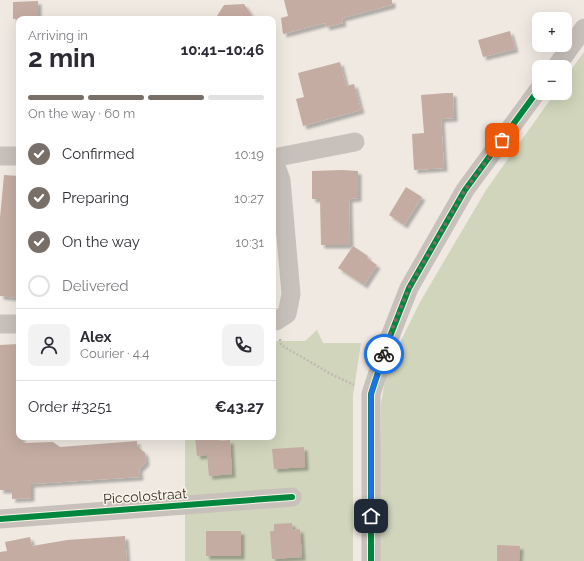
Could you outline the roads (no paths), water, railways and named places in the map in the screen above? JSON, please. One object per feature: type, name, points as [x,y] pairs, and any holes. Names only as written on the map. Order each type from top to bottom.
[{"type":"street","points":[[561,60],[584,28]]},
{"type":"street","points":[[370,561],[371,394],[388,339],[409,288],[465,190],[532,99]]},
{"type":"street","points":[[276,157],[355,142]]},
{"type":"street","points":[[0,156],[16,156]]},
{"type":"street","points":[[276,166],[281,180],[291,294],[287,314],[276,320]]},
{"type":"street","points":[[0,324],[16,324]]},
{"type":"street","name":"Piccolostraat","points":[[0,519],[292,497]]}]
